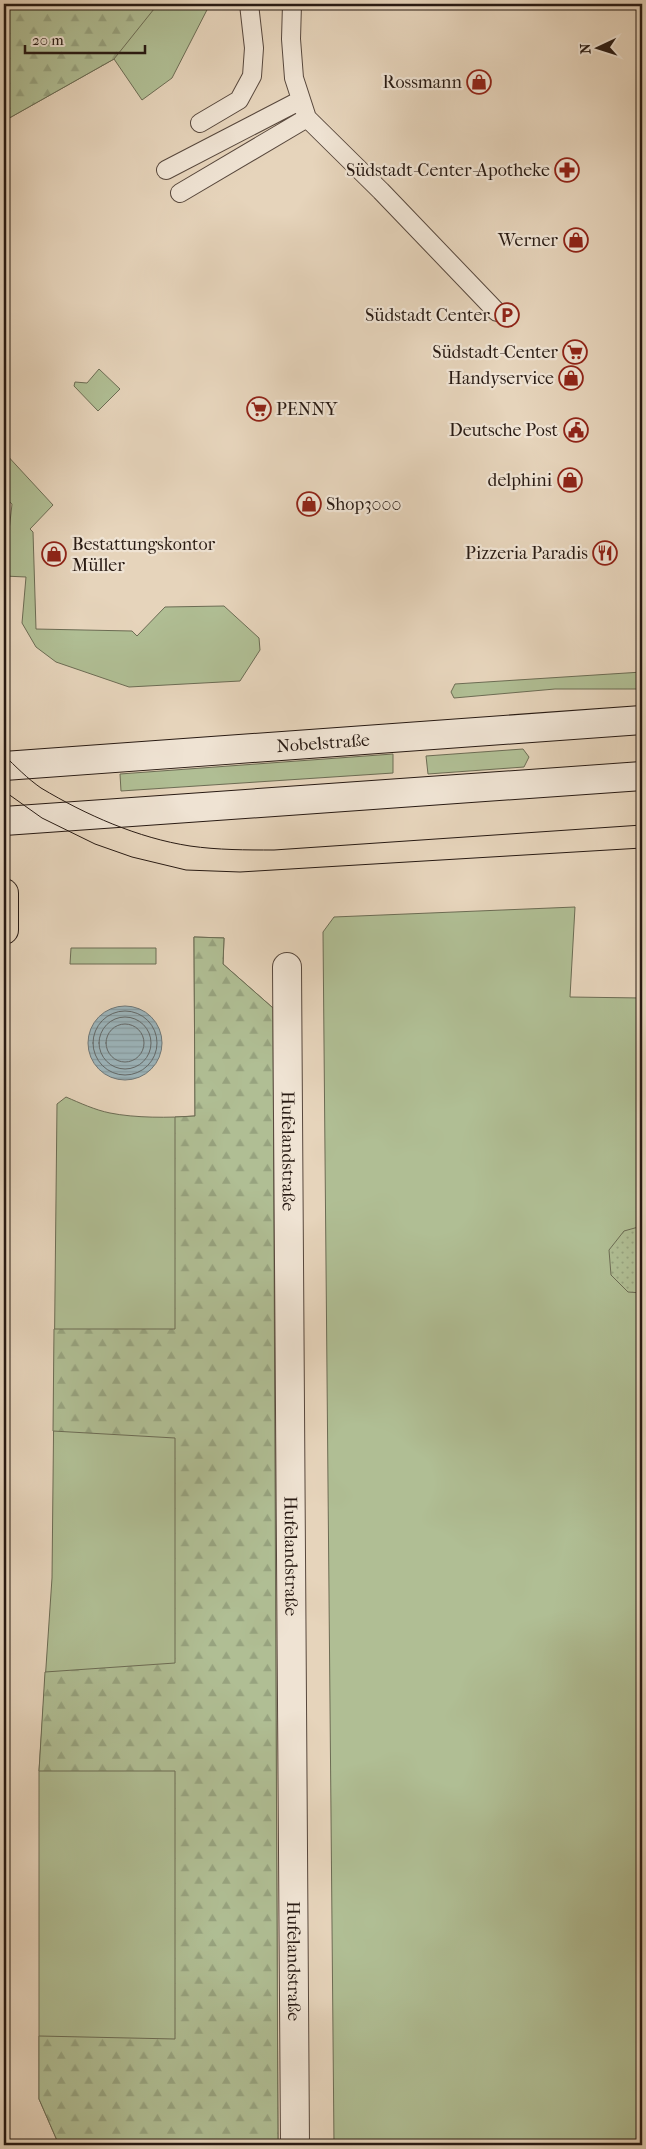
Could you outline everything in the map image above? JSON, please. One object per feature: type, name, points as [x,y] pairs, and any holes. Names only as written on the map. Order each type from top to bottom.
[{"type":"main road","name":"Nobelstraße","points":[[4,766],[642,720]]},
{"type":"main road","points":[[4,821],[642,776]]},
{"type":"main road","points":[[4,893],[4,930]]},
{"type":"main road","name":"Hufelandstraße","points":[[287,967],[295,2145]]},
{"type":"lane","points":[[200,123],[239,100],[252,76],[254,48],[249,4]]},
{"type":"lane","points":[[292,4],[291,39],[294,78],[307,118],[388,198],[497,312]]},
{"type":"lane","points":[[166,170],[301,100]]},
{"type":"lane","points":[[180,193],[307,118]]},
{"type":"green space","points":[[4,4],[210,4],[172,78],[142,100],[114,59],[4,121]]},
{"type":"green space","points":[[4,4],[158,4],[114,59],[4,121]]},
{"type":"green space","points":[[99,369],[120,389],[98,411],[74,386],[75,382],[87,383]]},
{"type":"green space","points":[[4,452],[53,505],[30,529],[33,532],[36,629],[132,631],[137,636],[165,607],[224,606],[259,638],[260,650],[240,681],[129,687],[56,662],[36,647],[22,623],[26,577],[4,576],[12,504],[4,497]]},
{"type":"green space","points":[[642,672],[642,689],[555,689],[454,698],[451,692],[455,684]]},
{"type":"green space","points":[[523,749],[529,757],[524,767],[428,774],[426,756]]},
{"type":"green space","points":[[393,754],[393,773],[121,791],[120,774]]},
{"type":"green space","points":[[575,907],[570,997],[642,998],[642,2145],[334,2145],[323,932],[334,917]]},
{"type":"green space","points":[[194,937],[224,938],[223,964],[273,1008],[278,2145],[59,2145],[39,2099],[39,1771],[52,1578],[57,1104],[66,1097],[99,1110],[120,1115],[152,1117],[195,1116]]},
{"type":"green space","points":[[194,937],[224,938],[223,964],[273,1008],[278,2145],[59,2145],[39,2099],[39,2036],[175,2039],[175,1771],[39,1771],[45,1672],[175,1663],[175,1438],[53,1431],[54,1329],[175,1329],[175,1117],[195,1116]]},
{"type":"green space","points":[[71,948],[156,948],[156,964],[70,964]]},
{"type":"green space","points":[[642,1226],[642,1293],[628,1292],[611,1275],[609,1250],[624,1231]]},
{"type":"water","points":[[132,1006],[152,1016],[160,1029],[162,1043],[160,1057],[152,1070],[139,1078],[118,1080],[98,1070],[90,1057],[88,1036],[98,1016],[111,1008]]},
{"type":"tram line","points":[[4,755],[26,777],[41,788],[94,816],[151,837],[190,846],[232,850],[274,850],[642,825]]},
{"type":"tram line","points":[[4,791],[42,818],[95,844],[132,857],[186,870],[240,872],[642,848]]},
{"type":"place","name":"Rossmann","points":[[479,82]]},
{"type":"place","name":"Südstadt-Center-Apotheke","points":[[567,170]]},
{"type":"place","name":"Werner","points":[[576,240]]},
{"type":"place","name":"Südstadt Center","points":[[507,315]]},
{"type":"place","name":"Südstadt-Center","points":[[575,352]]},
{"type":"place","name":"Handyservice","points":[[571,378]]},
{"type":"place","name":"PENNY","points":[[259,409]]},
{"type":"place","name":"Deutsche Post","points":[[576,430]]},
{"type":"place","name":"delphini","points":[[570,480]]},
{"type":"place","name":"Shop3000","points":[[309,504]]},
{"type":"place","name":"Pizzeria Paradis","points":[[605,553]]},
{"type":"place","name":"Bestattungskontor Müller","points":[[54,554]]}]
